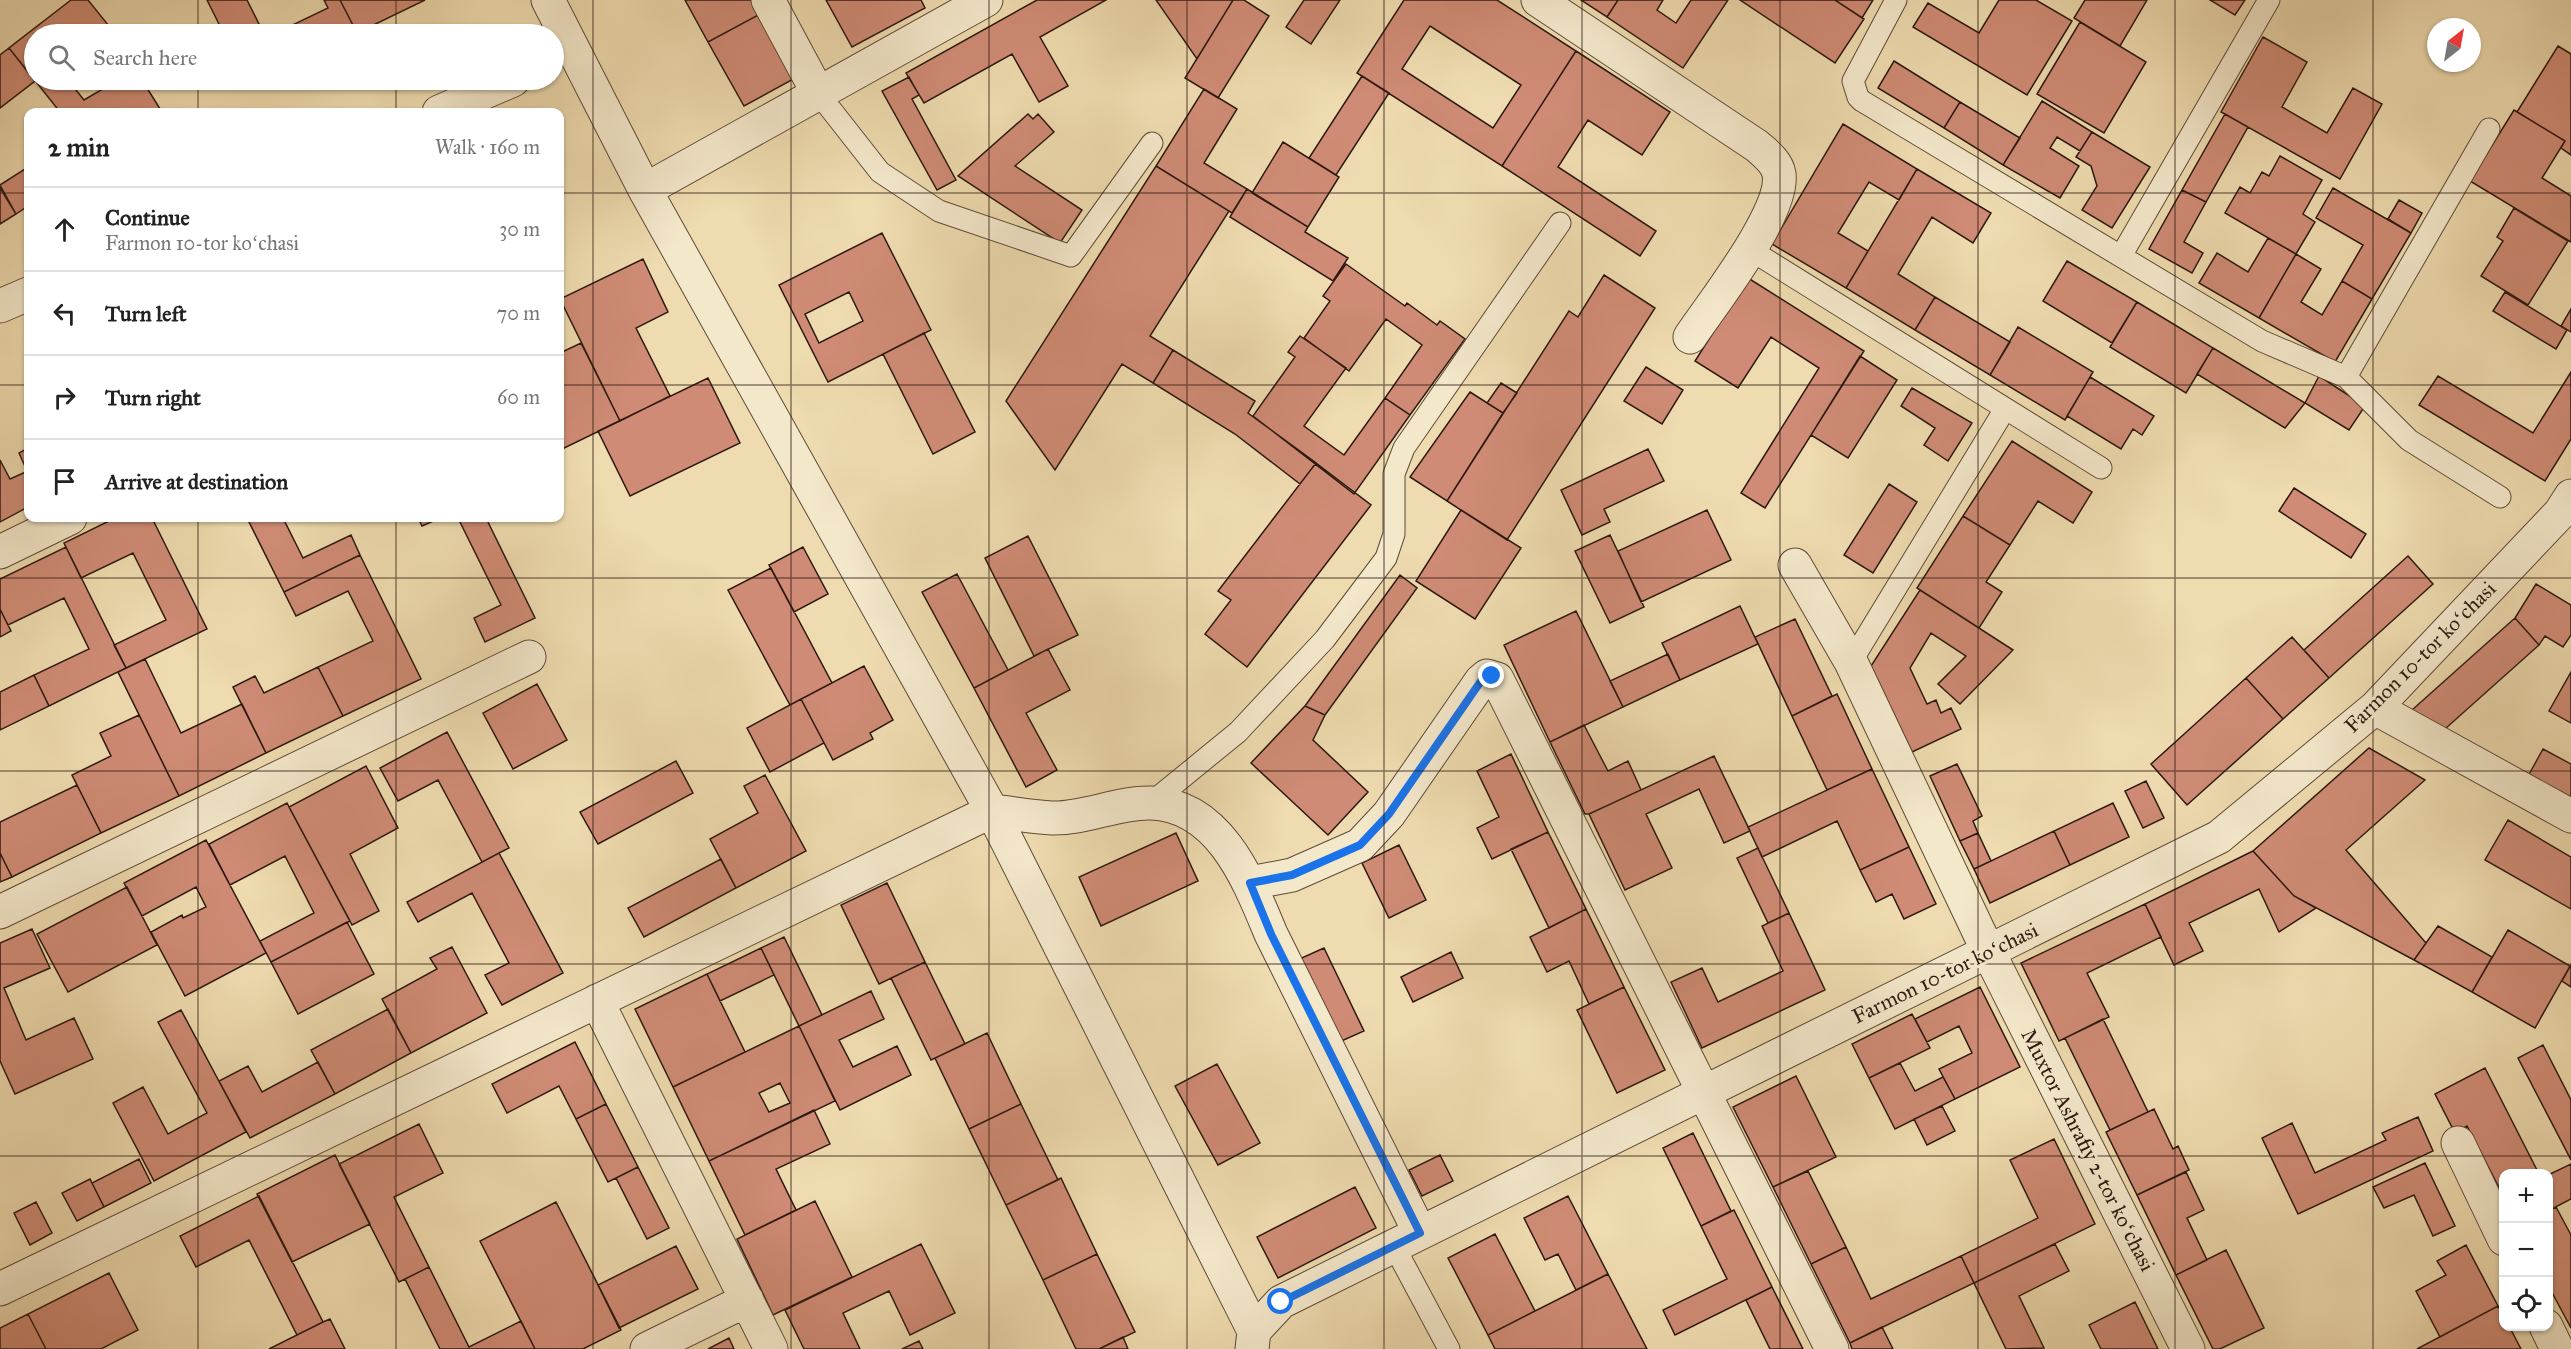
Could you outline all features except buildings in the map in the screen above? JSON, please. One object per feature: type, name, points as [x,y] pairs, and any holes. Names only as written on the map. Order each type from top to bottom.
[{"type":"street","points":[[548,0],[555,24]]},
{"type":"street","points":[[768,0],[818,93]]},
{"type":"street","points":[[645,190],[986,0]]},
{"type":"street","points":[[1538,0],[1757,146],[1773,161],[1779,173],[1780,189],[1772,212],[1690,337]]},
{"type":"street","points":[[565,57],[645,190],[992,811],[1253,1340]]},
{"type":"street","points":[[448,108],[490,90]]},
{"type":"street","points":[[0,306],[24,296]]},
{"type":"street","name":"Farmon 10-tor koʻchasi","points":[[1253,1340],[1281,1302],[2219,837],[2375,708],[2560,513],[2571,496]]},
{"type":"street","points":[[0,552],[62,522]]},
{"type":"street","name":"Muxtor Ashrafiy 2-tor koʻchasi","points":[[1795,565],[1851,662],[1988,951],[2188,1349]]},
{"type":"street","points":[[0,912],[529,657]]},
{"type":"street","points":[[1250,883],[1292,875],[1360,845],[1389,814],[1481,681],[1487,676],[1492,676],[1500,684],[1832,1349]]},
{"type":"street","points":[[2375,708],[2571,816]]},
{"type":"street","points":[[0,1290],[992,811],[1053,818],[1151,803],[1177,807],[1204,824],[1229,848],[1250,883],[1407,1240]]},
{"type":"street","points":[[597,1001],[771,1349]]},
{"type":"street","points":[[2457,1143],[2499,1229]]},
{"type":"street","points":[[647,1349],[747,1300]]},
{"type":"street","points":[[2548,1331],[2557,1349]]},
{"type":"lane","points":[[1896,0],[1857,70],[1853,81],[1858,97],[2262,340],[2346,376],[2409,440],[2500,497]]},
{"type":"lane","points":[[2121,256],[2269,0]]},
{"type":"lane","points":[[818,93],[880,172],[939,210],[1071,256],[1152,143]]},
{"type":"lane","points":[[2346,376],[2489,129]]},
{"type":"lane","points":[[1151,803],[1238,732],[1325,639],[1386,558],[1394,534],[1394,474],[1404,448],[1560,223]]},
{"type":"lane","points":[[1749,249],[2101,468]]},
{"type":"lane","points":[[1851,662],[2005,409]]},
{"type":"lane","points":[[1407,1240],[1449,1349]]},
{"type":"route","points":[[1281,1302],[1420,1233],[1271,934],[1250,883],[1292,875],[1360,845],[1389,814],[1481,681],[1487,676],[1492,676]]}]
